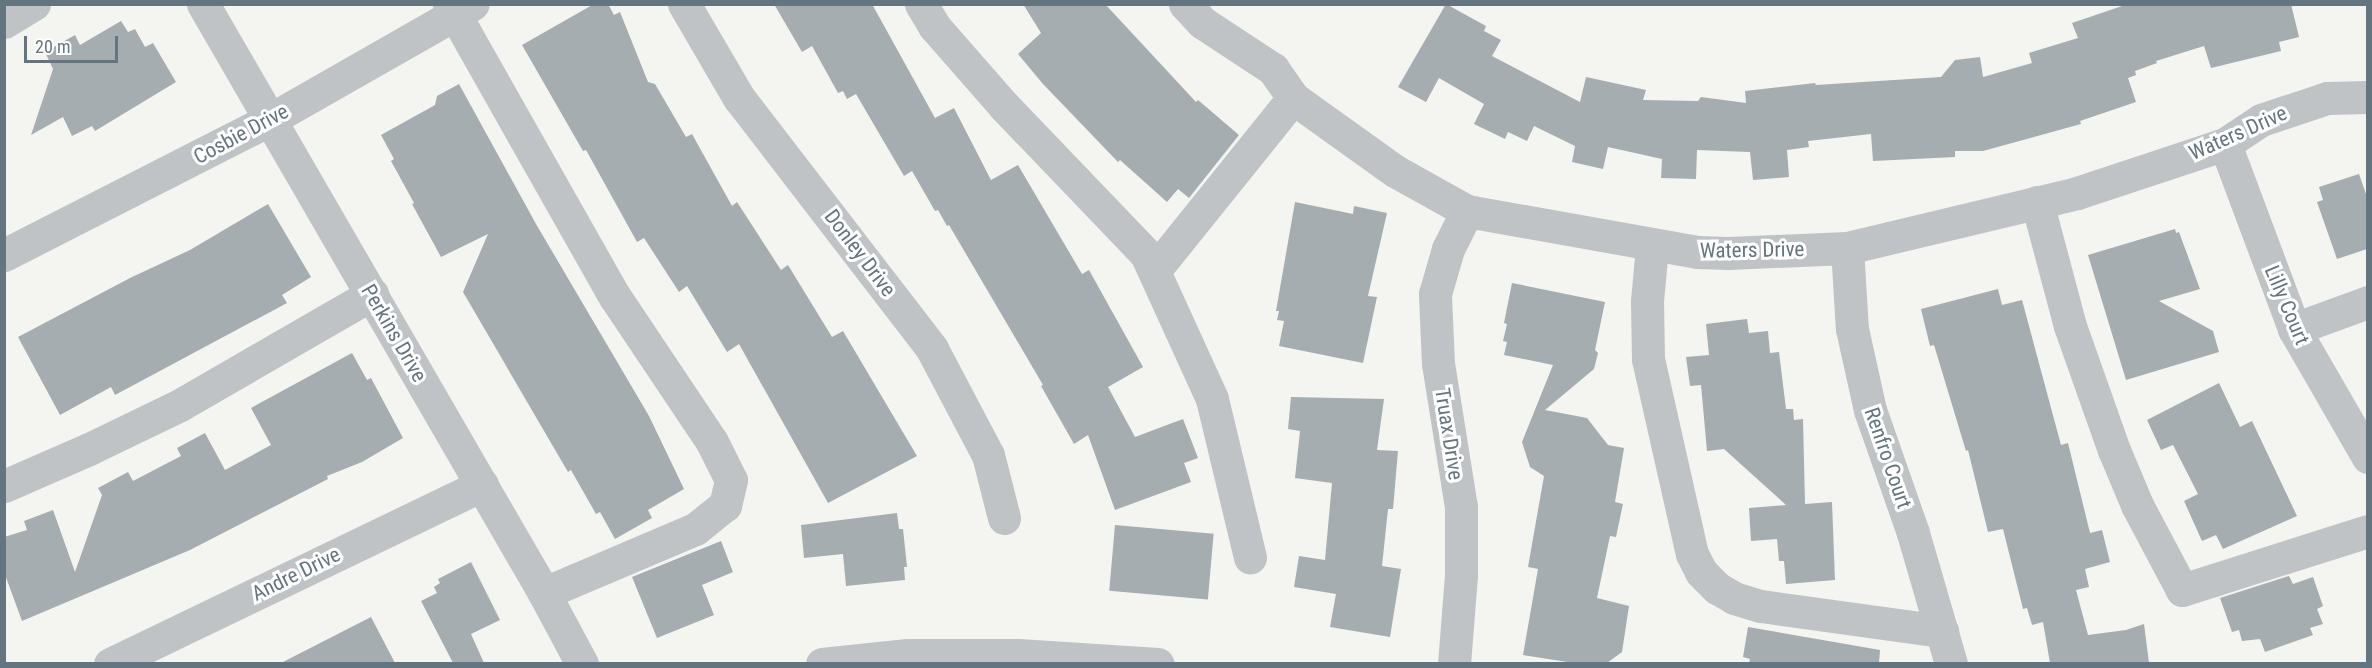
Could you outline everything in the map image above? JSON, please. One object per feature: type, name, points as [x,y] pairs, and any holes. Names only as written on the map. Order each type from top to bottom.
[{"type":"street","points":[[4,22],[34,4]]},
{"type":"street","name":"Perkins Drive","points":[[203,4],[482,485],[582,663]]},
{"type":"street","name":"Donley Drive","points":[[684,4],[739,98],[932,349],[988,455],[1004,518]]},
{"type":"street","points":[[921,4],[934,26],[1004,106],[1146,254],[1212,399],[1250,557]]},
{"type":"street","name":"Waters Drive","points":[[1185,4],[1203,23],[1274,69],[1293,98],[1395,171],[1467,211],[1652,246],[1728,253],[1848,248],[2077,193],[2225,144],[2261,120],[2327,98],[2367,97]]},
{"type":"street","points":[[459,8],[615,297],[712,442],[731,480],[725,505],[695,529],[544,593]]},
{"type":"street","name":"Cosbie Drive","points":[[4,255],[271,119],[459,8]]},
{"type":"street","points":[[1154,271],[1293,98]]},
{"type":"street","name":"Lilly Court","points":[[2225,144],[2294,329],[2367,458]]},
{"type":"street","points":[[2037,201],[2070,326],[2114,450],[2137,505],[2182,590],[2367,531]]},
{"type":"street","name":"Truax Drive","points":[[1454,663],[1461,575],[1461,507],[1438,364],[1435,294],[1448,249],[1467,211]]},
{"type":"street","points":[[1652,246],[1647,301],[1648,359],[1692,554],[1701,572],[1717,588],[1734,598],[1761,606],[1942,631]]},
{"type":"street","name":"Renfro Court","points":[[1848,248],[1852,329],[1870,410],[1913,533],[1951,663]]},
{"type":"street","points":[[4,486],[89,449],[180,405],[372,294]]},
{"type":"street","points":[[2294,329],[2367,302]]},
{"type":"street","name":"Andre Drive","points":[[110,663],[482,485]]},
{"type":"street","points":[[822,663],[908,655],[1018,655],[1158,663]]},
{"type":"building","points":[[594,4],[608,4],[614,15],[620,12],[648,82],[655,84],[686,137],[692,134],[732,206],[737,202],[781,270],[788,265],[832,337],[843,331],[917,456],[828,503],[739,344],[727,352],[687,286],[679,292],[644,238],[637,242],[586,150],[583,151],[522,45]]},
{"type":"building","points":[[774,4],[872,4],[935,118],[954,108],[991,180],[1018,165],[1082,274],[1089,270],[1143,367],[1108,387],[1135,437],[1183,419],[1198,458],[1184,463],[1191,482],[1115,510],[1088,435],[1074,444],[1041,386],[1043,385],[949,225],[947,226],[938,210],[935,211],[912,171],[904,176],[856,94],[847,99],[843,91],[838,93],[812,46],[802,52]]},
{"type":"building","points":[[1023,4],[1105,4],[1196,102],[1198,100],[1239,135],[1189,198],[1178,189],[1167,202],[1120,160],[1118,162],[1043,84],[1018,54],[1041,33]]},
{"type":"building","points":[[1446,4],[1486,26],[1484,31],[1501,40],[1492,56],[1580,102],[1586,77],[1646,90],[1643,100],[1698,101],[1701,97],[1746,103],[1745,91],[1815,83],[1816,85],[1941,77],[1955,60],[1980,57],[1983,77],[2032,63],[2029,53],[2078,38],[2072,23],[2128,4],[2291,4],[2299,37],[2279,42],[2281,51],[2211,68],[2204,46],[2156,61],[2157,63],[2135,71],[2136,75],[2128,78],[2136,102],[2080,121],[2081,124],[1983,151],[1955,151],[1955,157],[1873,161],[1871,134],[1808,141],[1809,147],[1787,150],[1789,177],[1753,180],[1750,152],[1697,150],[1696,179],[1661,178],[1662,159],[1608,147],[1603,169],[1572,162],[1575,146],[1534,126],[1527,141],[1508,132],[1505,139],[1474,124],[1484,104],[1439,78],[1426,102],[1398,87]]},
{"type":"building","points":[[121,21],[128,32],[135,29],[145,47],[153,43],[176,82],[95,131],[92,126],[72,136],[63,117],[31,135],[53,69],[45,52],[75,35],[80,45]]},
{"type":"building","points":[[459,84],[536,224],[649,416],[684,489],[648,510],[652,518],[615,539],[600,512],[596,514],[571,470],[568,472],[463,292],[488,234],[441,257],[412,204],[414,203],[391,161],[394,159],[381,135],[435,105],[437,96]]},
{"type":"building","points":[[2359,174],[2367,197],[2367,249],[2337,259],[2317,202],[2323,200],[2319,187]]},
{"type":"building","points":[[1295,202],[1353,214],[1354,206],[1387,213],[1368,296],[1377,297],[1363,363],[1279,346],[1284,321],[1277,320],[1279,311],[1276,311]]},
{"type":"building","points":[[268,204],[311,277],[282,295],[287,303],[115,395],[111,387],[60,415],[18,337],[130,278],[190,250]]},
{"type":"building","points":[[2175,229],[2176,233],[2179,232],[2200,289],[2159,301],[2213,331],[2219,352],[2126,380],[2088,255]]},
{"type":"building","points":[[1512,283],[1605,302],[1595,350],[1598,353],[1594,369],[1545,410],[1587,418],[1608,445],[1624,448],[1615,502],[1623,504],[1616,537],[1610,536],[1597,598],[1629,606],[1622,652],[1607,663],[1574,663],[1523,655],[1538,569],[1528,567],[1544,476],[1530,467],[1522,442],[1553,365],[1504,355],[1507,342],[1503,341],[1507,324],[1504,323]]},
{"type":"building","points":[[1998,289],[2002,305],[2022,300],[2061,445],[2068,443],[2090,533],[2102,530],[2110,562],[2085,569],[2089,587],[2076,590],[2088,635],[2126,630],[2144,624],[2149,663],[2050,663],[2043,622],[2032,625],[2027,608],[2023,609],[2003,529],[1988,532],[1968,450],[1966,451],[1934,345],[1930,346],[1921,309]]},
{"type":"building","points":[[1747,319],[1749,333],[1768,331],[1770,353],[1779,352],[1786,409],[1793,409],[1794,420],[1803,419],[1805,504],[1832,502],[1835,580],[1786,584],[1784,561],[1779,561],[1777,539],[1751,541],[1749,508],[1786,505],[1724,449],[1707,451],[1701,385],[1690,386],[1686,357],[1709,355],[1706,324]]},
{"type":"building","points":[[352,353],[367,380],[371,378],[403,438],[362,462],[327,476],[328,479],[190,550],[22,621],[4,572],[4,537],[27,530],[24,521],[53,510],[75,572],[102,495],[98,488],[128,472],[133,481],[181,456],[177,448],[205,433],[225,470],[271,445],[251,408]]},
{"type":"building","points":[[2219,383],[2240,427],[2252,421],[2297,516],[2223,549],[2216,535],[2202,541],[2184,501],[2198,494],[2173,445],[2161,450],[2147,420]]},
{"type":"building","points":[[1291,397],[1384,399],[1377,450],[1398,451],[1393,509],[1388,509],[1382,566],[1401,569],[1390,637],[1330,627],[1336,594],[1294,587],[1299,556],[1325,560],[1332,483],[1295,478],[1300,431],[1288,429]]},
{"type":"building","points":[[897,513],[899,529],[903,529],[907,567],[904,567],[905,580],[846,586],[843,554],[804,558],[801,525]]},
{"type":"building","points":[[1115,525],[1214,534],[1208,599],[1109,591]]},
{"type":"building","points":[[721,541],[733,572],[702,585],[714,615],[657,638],[632,577]]},
{"type":"building","points":[[471,562],[500,620],[471,634],[484,663],[453,663],[421,601],[437,593],[434,587],[440,583],[438,579]]},
{"type":"building","points":[[2289,576],[2293,584],[2313,577],[2323,606],[2317,609],[2323,624],[2310,628],[2313,635],[2265,652],[2260,639],[2242,641],[2239,630],[2232,632],[2220,598]]},
{"type":"building","points":[[371,617],[395,663],[281,663]]},
{"type":"building","points":[[1748,627],[1880,650],[1879,663],[1749,663],[1750,659],[1743,657]]}]
